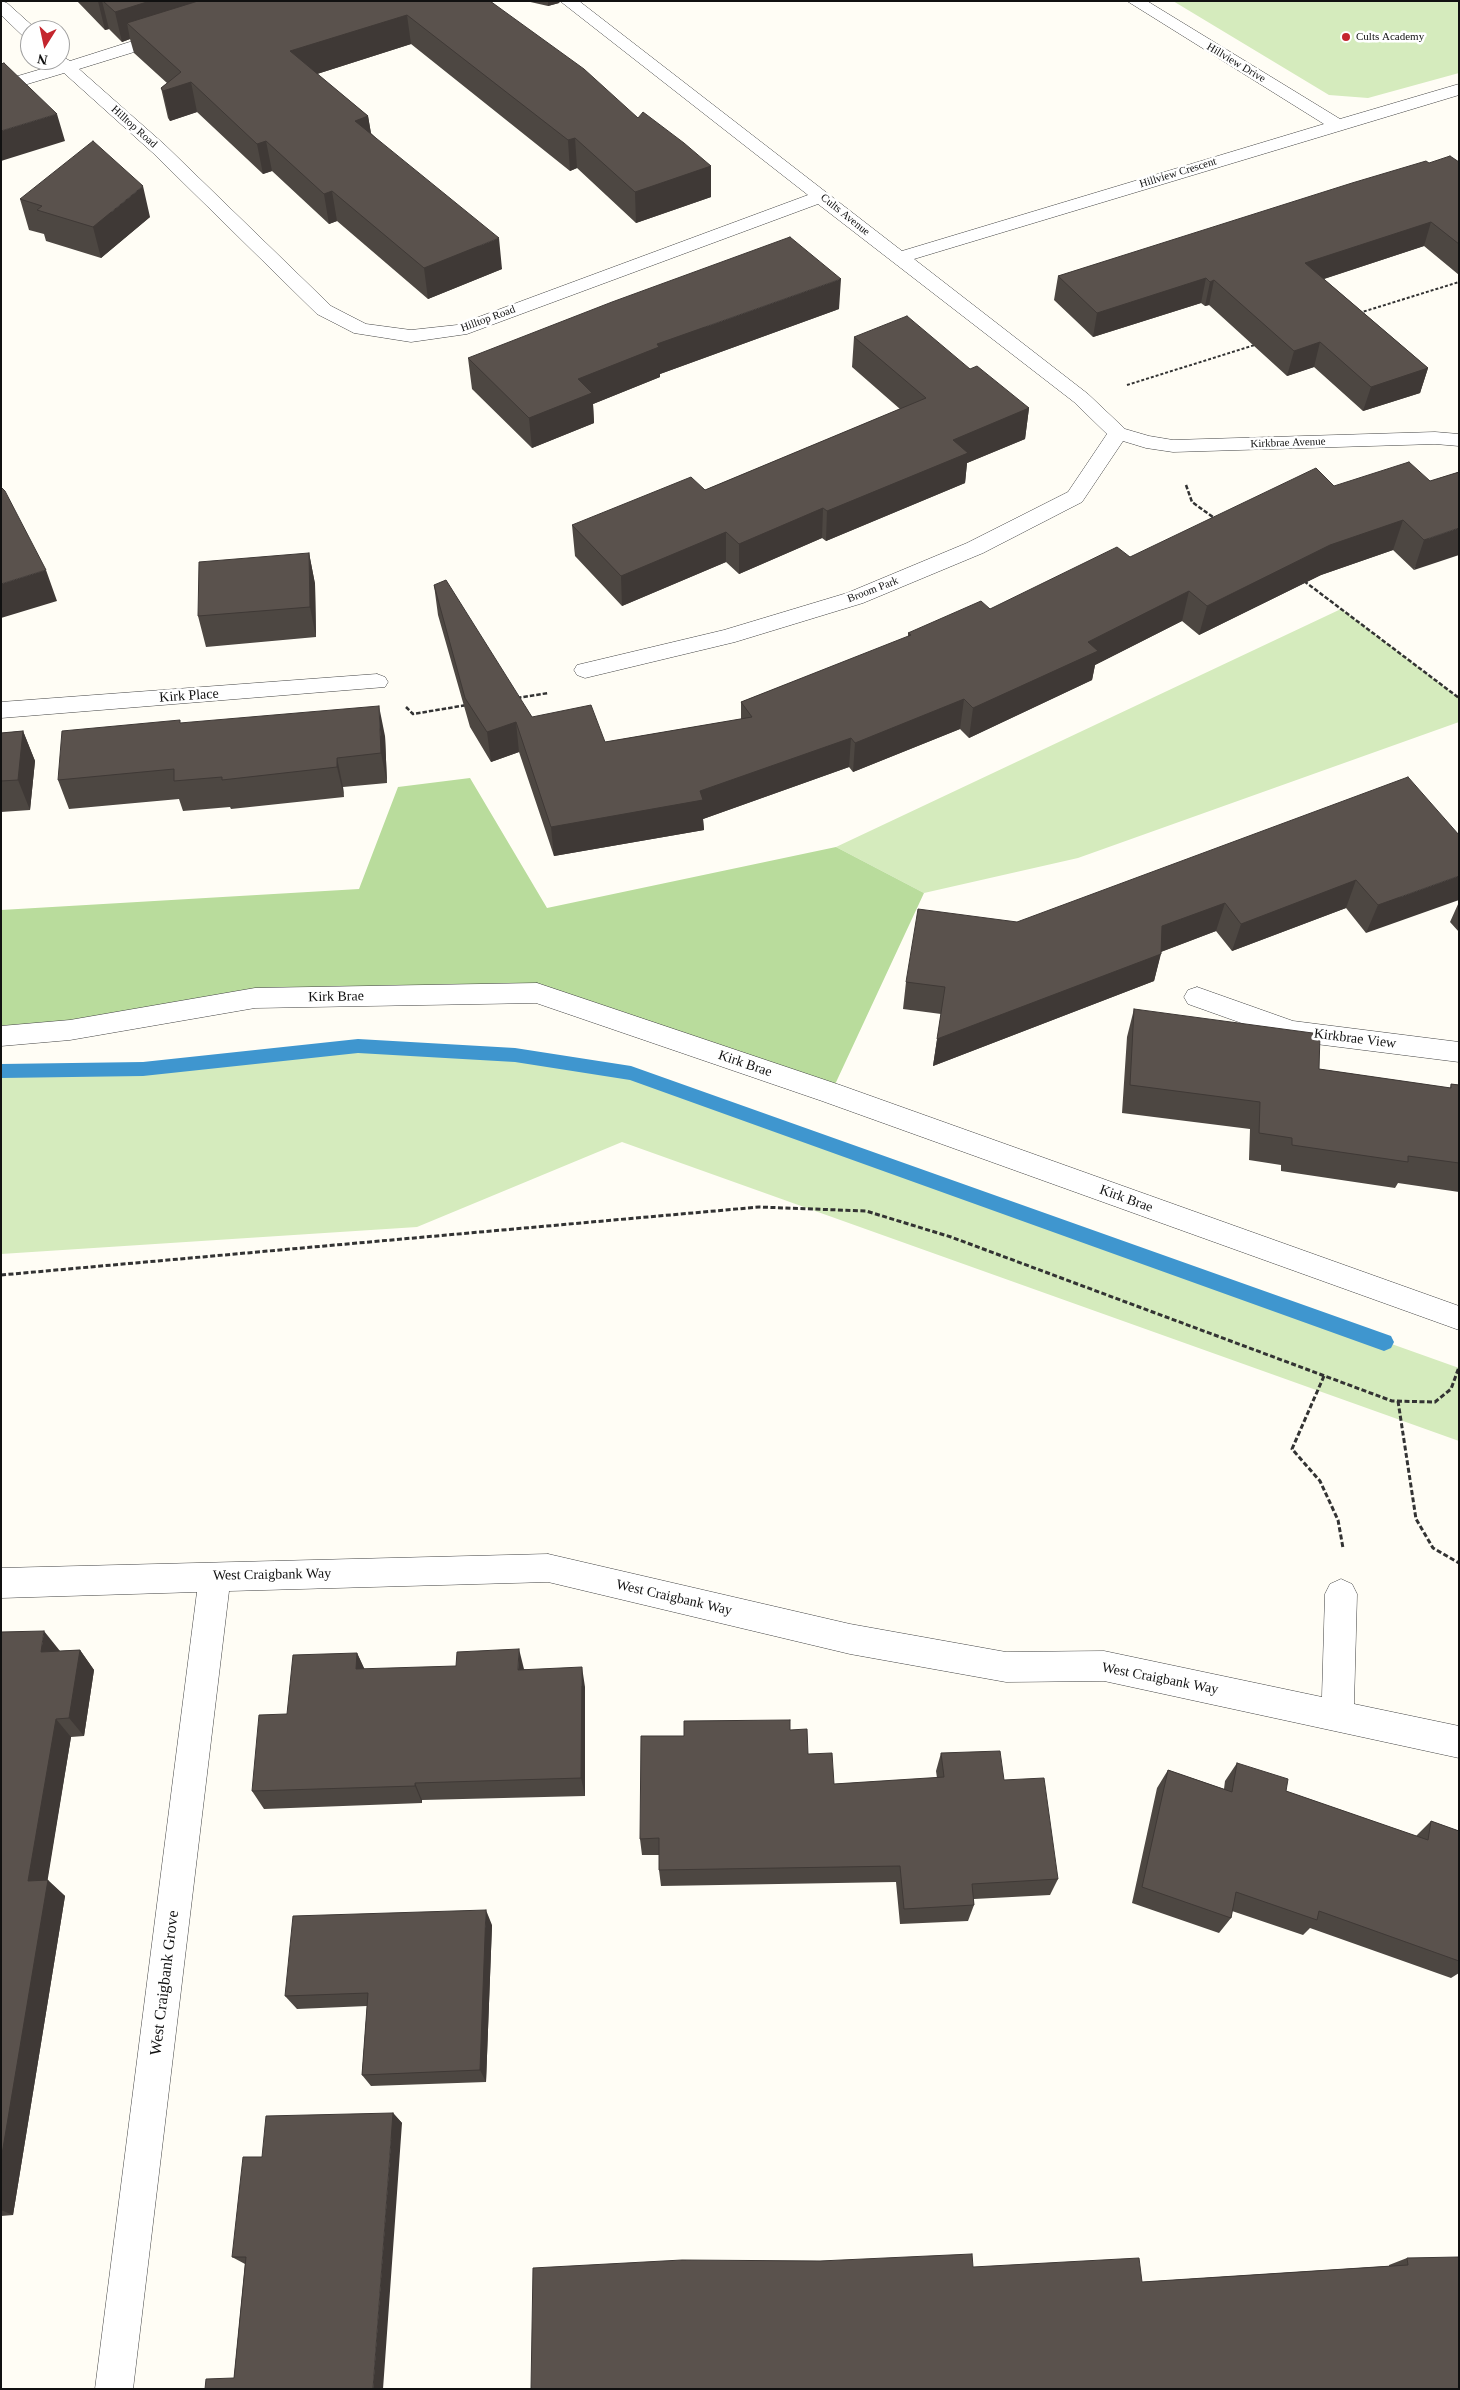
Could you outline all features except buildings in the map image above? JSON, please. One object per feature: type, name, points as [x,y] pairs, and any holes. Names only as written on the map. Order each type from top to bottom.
[{"type":"street","name":"Cults Avenue","points":[[568,1],[1081,398],[1118,433]]},
{"type":"street","name":"Hillview Drive","points":[[1135,1],[1337,125]]},
{"type":"street","points":[[1,6],[20,24]]},
{"type":"street","points":[[70,62],[179,32]]},
{"type":"street","points":[[1,87],[47,70]]},
{"type":"street","name":"Hilltop Road","points":[[70,70],[159,149],[324,310],[361,329],[411,336],[460,330],[822,196]]},
{"type":"street","name":"Hillview Crescent","points":[[898,258],[1459,89]]},
{"type":"street","name":"Kirkbrae Avenue","points":[[1118,433],[1146,442],[1173,446],[1435,438],[1459,440]]},
{"type":"street","name":"Broom Park","points":[[585,670],[728,636],[855,598],[975,548],[1075,497],[1118,433]]},
{"type":"street","name":"Kirk Place","points":[[1,710],[377,682]]},
{"type":"street","name":"Kirk Brae","points":[[1,1036],[70,1030],[255,998],[537,993],[840,1097],[1459,1318]]},
{"type":"street","name":"Kirkbrae View","points":[[1197,997],[1292,1031],[1459,1052]]},
{"type":"street","name":"West Craigbank Way","points":[[1,1583],[548,1568],[860,1641],[1006,1667],[1104,1666],[1459,1742]]},
{"type":"street","name":"West Craigbank Grove","points":[[114,2389],[216,1577]]},
{"type":"street","points":[[1337,1717],[1341,1594]]},
{"type":"path","points":[[1355,314],[1459,282]]},
{"type":"path","points":[[1081,398],[1261,343]]},
{"type":"path","points":[[1173,446],[1192,502],[1223,524]]},
{"type":"path","points":[[1300,578],[1459,698]]},
{"type":"path","points":[[508,699],[564,690],[585,670]]},
{"type":"path","points":[[377,682],[413,714],[470,705]]},
{"type":"path","points":[[1,1276],[759,1207],[866,1211],[951,1238],[1392,1401],[1435,1402],[1451,1389],[1459,1367]]},
{"type":"path","points":[[1324,1376],[1292,1449],[1320,1482],[1338,1520],[1343,1550],[1341,1594]]},
{"type":"path","points":[[1398,1401],[1416,1519],[1433,1548],[1459,1563]]},
{"type":"green space","name":"Cults Academy","points":[[1173,1],[1459,1],[1459,73],[1368,98],[1329,95]]},
{"type":"green space","points":[[1341,609],[1459,698],[1459,722],[1078,858],[924,893],[836,847]]},
{"type":"green space","points":[[470,778],[547,908],[836,847],[924,893],[831,1093],[537,993],[255,998],[1,1036],[1,910],[359,889],[398,787]]},
{"type":"green space","points":[[358,1046],[515,1055],[631,1073],[1459,1368],[1459,1441],[622,1142],[417,1227],[1,1254],[1,1071],[143,1069]]},
{"type":"waterway","points":[[1,1071],[143,1069],[358,1046],[515,1055],[631,1073],[1384,1342]]},
{"type":"place","name":"Cults Academy","points":[[1346,37]]}]
